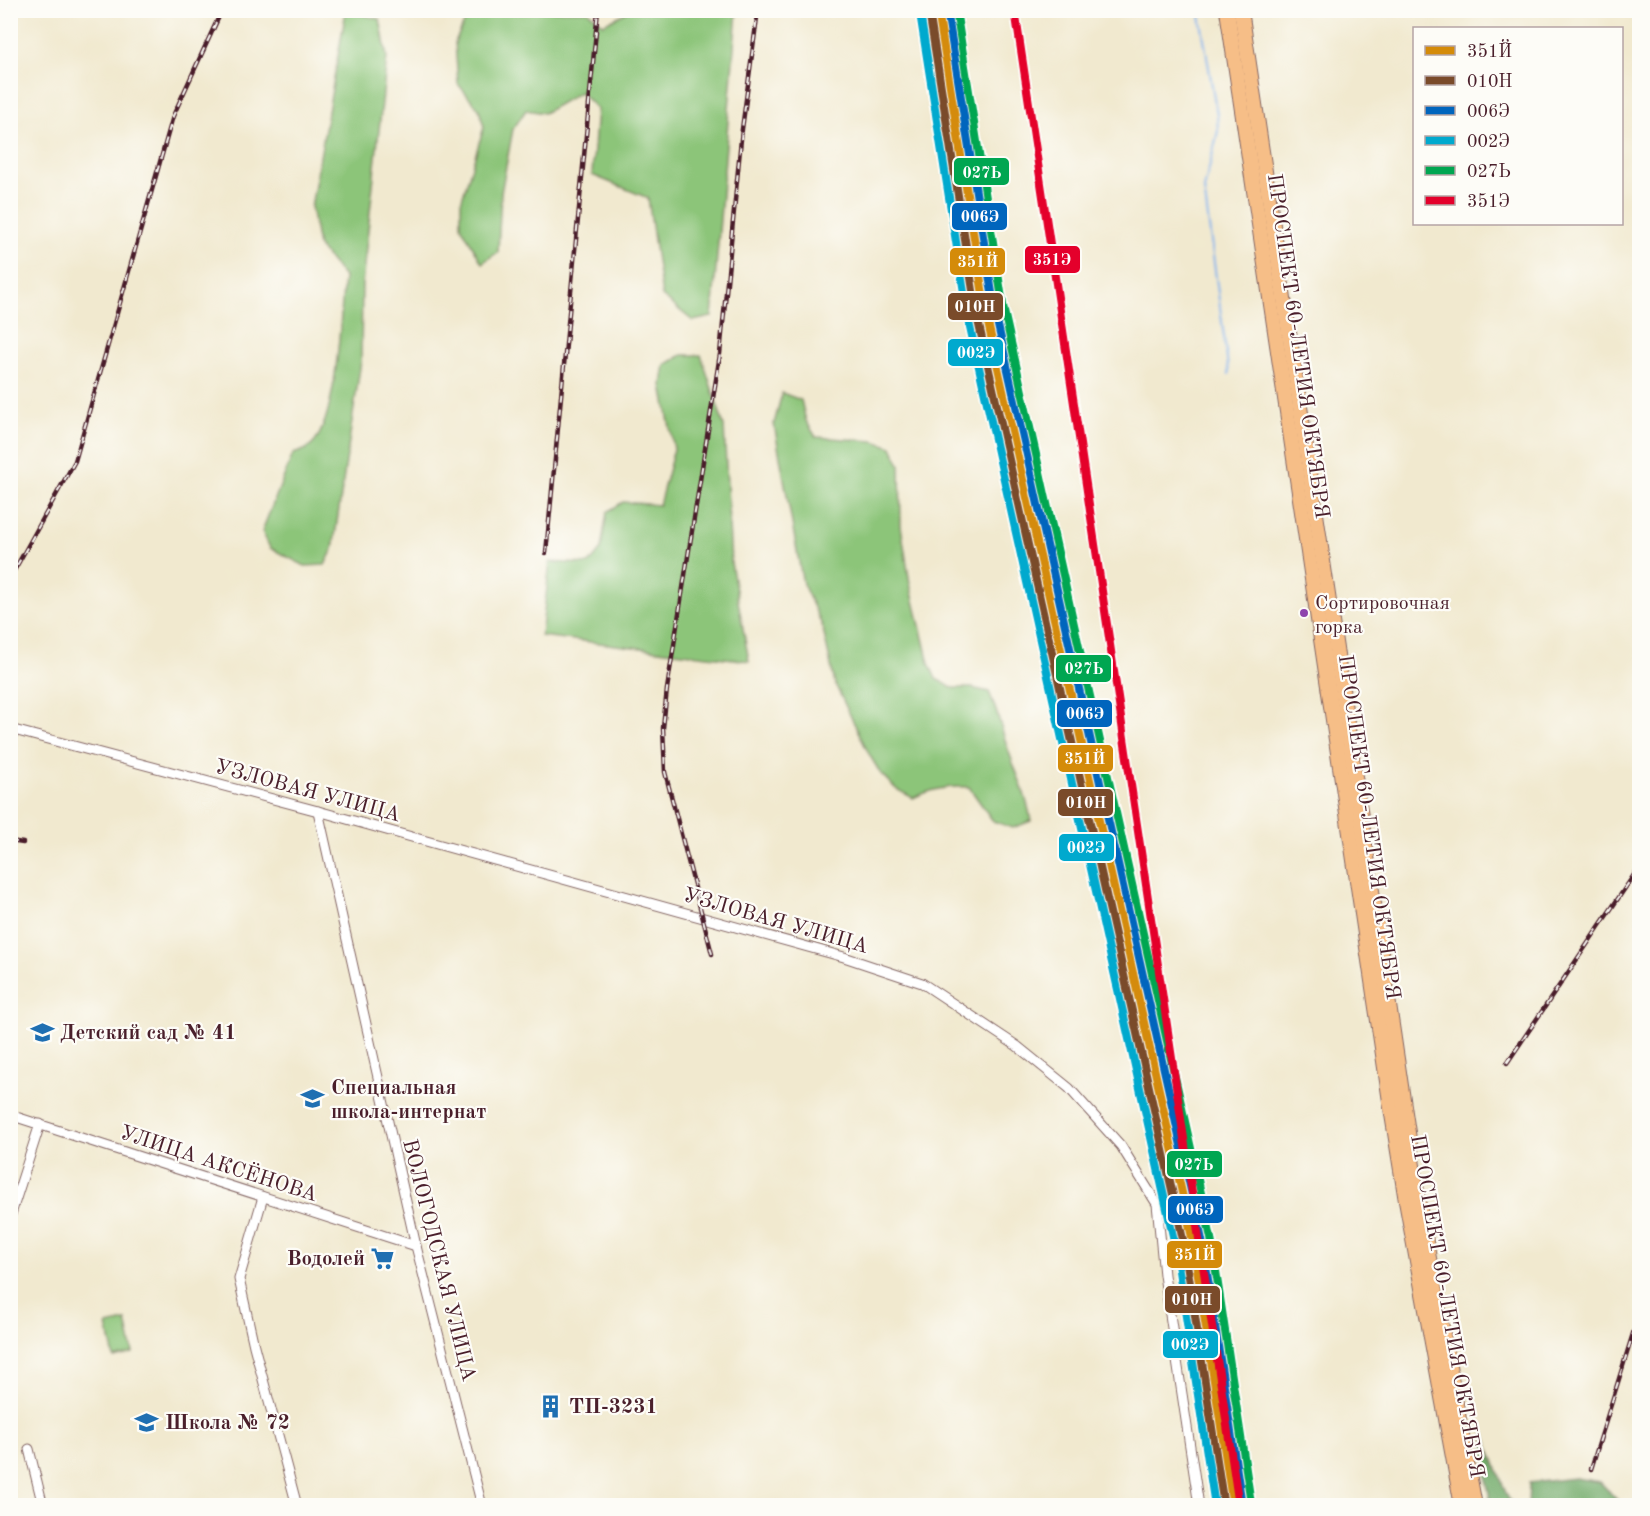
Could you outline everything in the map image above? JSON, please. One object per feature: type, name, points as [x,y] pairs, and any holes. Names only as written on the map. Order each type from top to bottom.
[{"type":"highway","name":"ПРОСПЕКТ 60-ЛЕТИЯ ОКТЯБРЯ","points":[[1227,10],[1393,1120],[1462,1506]]},
{"type":"highway","name":"ПРОСПЕКТ 60-ЛЕТИЯ ОКТЯБРЯ","points":[[1241,10],[1405,1118],[1475,1506]]},
{"type":"street","name":"УЗЛОВАЯ УЛИЦА","points":[[10,729],[318,811],[844,957],[922,983],[1017,1046],[1069,1088],[1121,1146],[1156,1204],[1164,1275],[1199,1506]]},
{"type":"street","name":"ВОЛОГОДСКАЯ УЛИЦА","points":[[318,811],[416,1246],[483,1506]]},
{"type":"street","name":"УЛИЦА АКСЁНОВА","points":[[10,1115],[416,1246]]},
{"type":"street","points":[[10,1217],[39,1124]]},
{"type":"street","points":[[264,1197],[239,1279],[254,1346],[297,1506]]},
{"type":"street","points":[[29,1449],[43,1506]]},
{"type":"green space","points":[[346,11],[380,19],[387,57],[362,285],[361,361],[333,549],[325,565],[305,566],[270,548],[262,531],[293,454],[311,446],[321,430],[333,389],[344,277],[318,246],[311,207]]},
{"type":"green space","points":[[470,11],[588,11],[603,24],[629,11],[737,11],[712,317],[693,321],[662,296],[648,198],[592,175],[597,109],[580,92],[544,113],[526,110],[513,129],[501,193],[498,252],[482,263],[461,226],[461,202],[484,127],[479,109],[458,84],[455,42]]},
{"type":"green space","points":[[682,355],[701,355],[724,426],[731,563],[749,661],[541,636],[550,562],[589,564],[601,549],[607,512],[623,502],[659,505],[674,449],[662,385],[665,365]]},
{"type":"green space","points":[[782,393],[801,400],[806,421],[816,437],[874,441],[892,447],[900,465],[901,526],[910,584],[929,663],[936,679],[953,688],[972,688],[989,692],[1024,792],[1031,821],[1013,828],[993,821],[969,787],[940,789],[913,798],[896,789],[881,774],[870,756],[835,684],[822,625],[803,584],[774,424]]},
{"type":"green space","points":[[126,1321],[133,1353],[114,1358],[107,1325]]},
{"type":"green space","points":[[1484,1433],[1507,1496],[1513,1505],[1491,1505],[1487,1483]]},
{"type":"green space","points":[[1575,1478],[1600,1482],[1622,1505],[1528,1505],[1529,1483]]},
{"type":"waterway","points":[[1199,10],[1218,131],[1204,189],[1229,374]]},
{"type":"railway","points":[[10,578],[75,461],[173,116],[222,10]]},
{"type":"railway","points":[[546,553],[598,10]]},
{"type":"railway","points":[[712,954],[665,772],[663,728],[667,689],[720,354],[742,129],[758,10]]},
{"type":"railway","points":[[10,841],[23,843]]},
{"type":"railway","points":[[1507,1063],[1640,866]]},
{"type":"railway","points":[[1591,1469],[1640,1311]]},
{"type":"transit line","name":"351Й","points":[[938,10],[986,314],[1193,1242],[1233,1506]]},
{"type":"transit line","name":"006Э","points":[[947,10],[995,312],[1202,1240],[1242,1505]]},
{"type":"transit line","name":"027Ь","points":[[956,10],[1004,311],[1211,1238],[1251,1503]]},
{"type":"transit line","name":"351Э","points":[[1015,10],[1239,1506]]},
{"type":"transit line","name":"010Н","points":[[929,11],[977,316],[1184,1244],[1224,1506]]},
{"type":"transit line","name":"002Э","points":[[920,13],[968,318],[1175,1245],[1215,1506]]},
{"type":"place","name":"Сортировочная горка","points":[[1304,613]]},
{"type":"place","name":"Детский сад № 41","points":[[42,1032]]},
{"type":"place","name":"Специальная школа-интернат","points":[[313,1099]]},
{"type":"place","name":"Водолей","points":[[383,1258]]},
{"type":"place","name":"ТП-3231","points":[[551,1406]]},
{"type":"place","name":"Школа № 72","points":[[147,1422]]}]
